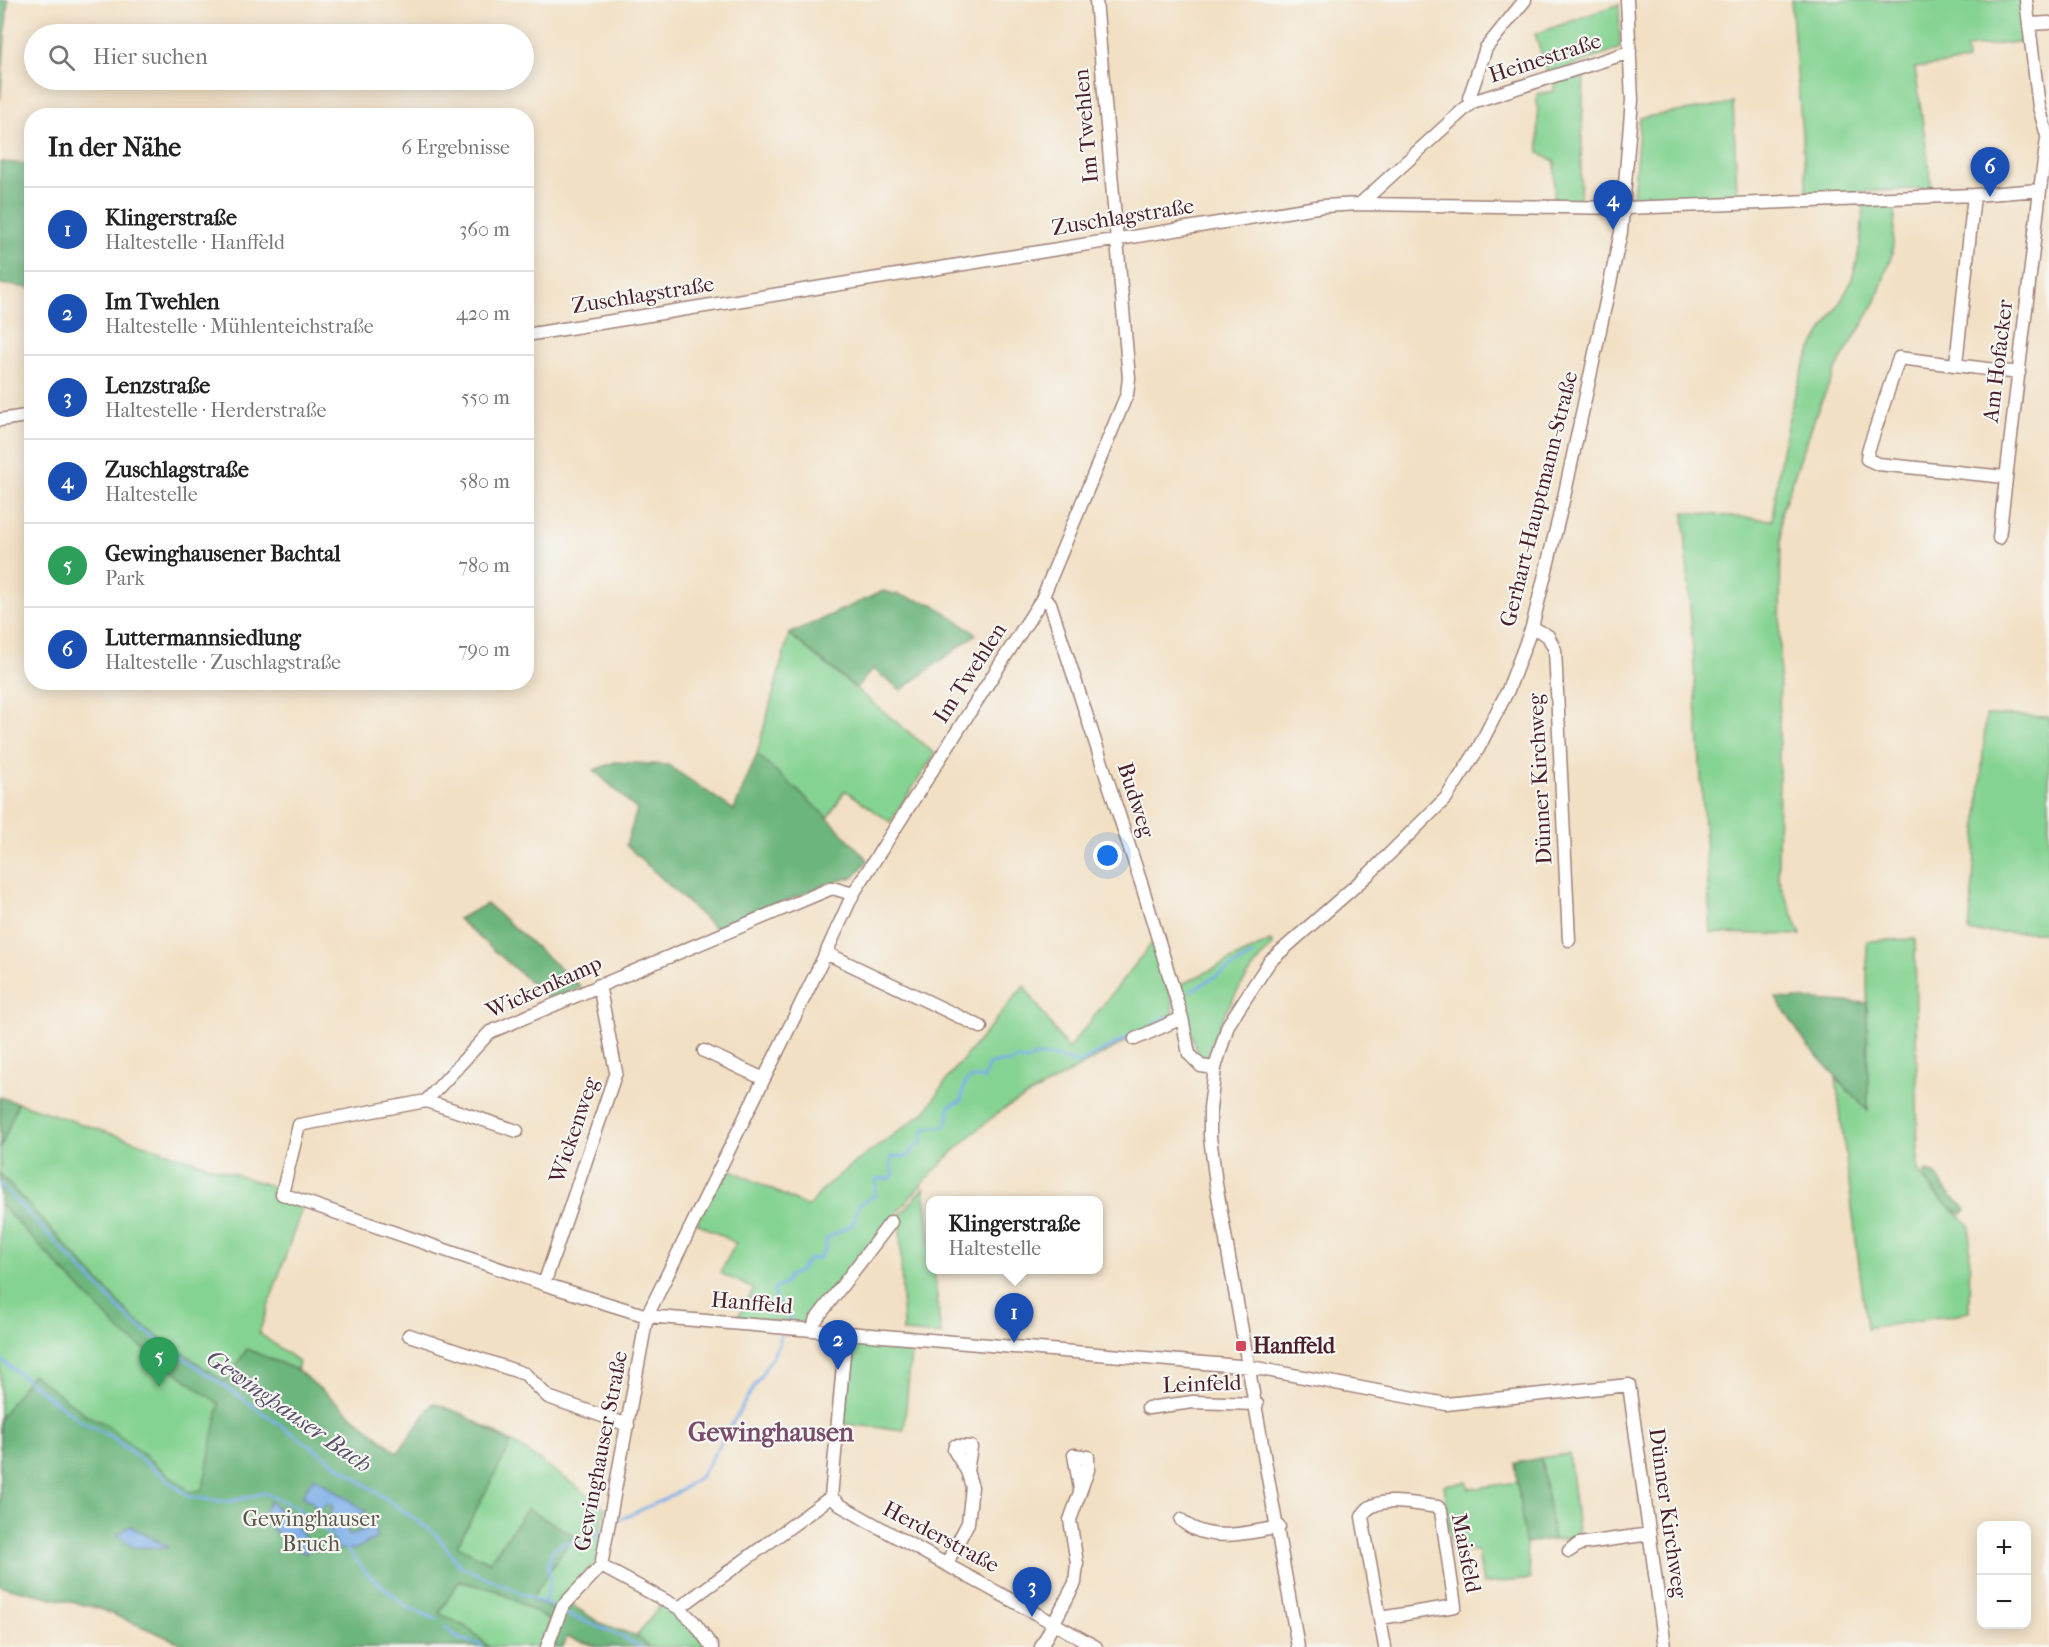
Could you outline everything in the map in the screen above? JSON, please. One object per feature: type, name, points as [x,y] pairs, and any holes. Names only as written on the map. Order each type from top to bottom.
[{"type":"street","name":"Im Twehlen","points":[[647,1316],[853,894],[1042,599],[1127,394],[1129,378],[1096,0]]},
{"type":"street","name":"Heinestraße","points":[[1472,102],[1469,98],[1486,48],[1525,0]]},
{"type":"street","name":"Gerhart-Hauptmann-Straße","points":[[1298,1647],[1251,1367],[1218,1194],[1210,1137],[1210,1108],[1215,1068],[1228,1025],[1270,961],[1370,873],[1446,798],[1478,749],[1508,690],[1532,627],[1564,497],[1607,301],[1624,208],[1631,137],[1627,0]]},
{"type":"street","points":[[2025,0],[2039,107],[2048,141],[2040,190]]},
{"type":"street","points":[[2029,24],[2049,23]]},
{"type":"street","name":"Heinestraße","points":[[1360,204],[1472,102],[1630,52]]},
{"type":"street","name":"Zuschlagstraße","points":[[534,334],[1323,206],[1360,204],[1624,208],[1974,195],[2040,190]]},
{"type":"street","name":"Am Hofacker","points":[[1999,538],[2040,190]]},
{"type":"street","points":[[1956,364],[1974,195]]},
{"type":"street","points":[[2005,477],[1878,464],[1868,459],[1899,358],[2019,373]]},
{"type":"street","points":[[0,420],[24,416]]},
{"type":"street","name":"Budweg","points":[[1042,599],[1050,603],[1182,1018],[1190,1054],[1201,1066],[1215,1068]]},
{"type":"street","name":"Dünner Kirchweg","points":[[1532,627],[1548,636],[1555,650],[1569,940]]},
{"type":"street","name":"Wickenkamp","points":[[426,1101],[490,1032],[832,888],[853,894]]},
{"type":"street","points":[[826,953],[981,1027]]},
{"type":"street","name":"Wickenweg","points":[[544,1284],[616,1072],[599,986]]},
{"type":"street","points":[[1136,1039],[1174,1019],[1182,1018]]},
{"type":"street","points":[[704,1051],[764,1079]]},
{"type":"street","points":[[426,1101],[517,1131]]},
{"type":"street","name":"Hanffeld","points":[[426,1101],[299,1125],[282,1194],[544,1284],[647,1316],[1251,1367],[1446,1404],[1629,1385]]},
{"type":"street","points":[[813,1329],[815,1321],[891,1222]]},
{"type":"street","name":"Gewinghauser Straße","points":[[547,1647],[560,1611],[601,1566],[647,1316]]},
{"type":"street","points":[[679,1608],[831,1497],[846,1332]]},
{"type":"street","points":[[409,1335],[525,1374],[548,1397],[628,1425]]},
{"type":"street","name":"Dünner Kirchweg","points":[[1629,1385],[1665,1647]]},
{"type":"street","name":"Leinfeld","points":[[1148,1407],[1193,1402],[1257,1404]]},
{"type":"street","points":[[947,1563],[968,1523],[972,1487],[967,1471]]},
{"type":"street","points":[[1041,1647],[1075,1583],[1077,1563],[1070,1520],[1080,1489]]},
{"type":"street","name":"Herderstraße","points":[[831,1497],[840,1505],[914,1547],[947,1563],[1096,1647]]},
{"type":"street","name":"Maisfeld","points":[[1380,1618],[1455,1606],[1441,1511],[1438,1507],[1379,1502],[1365,1510],[1362,1517],[1385,1647]]},
{"type":"street","points":[[1181,1520],[1192,1530],[1232,1535],[1279,1527]]},
{"type":"street","points":[[1569,1551],[1579,1544],[1650,1534]]},
{"type":"street","points":[[601,1566],[679,1608],[694,1622],[712,1647]]},
{"type":"green space","points":[[0,0],[8,0],[0,100]]},
{"type":"green space","points":[[1791,0],[2022,0],[2026,41],[1966,48],[1967,61],[1915,68],[1932,188],[1807,195]]},
{"type":"green space","points":[[1619,4],[1620,48],[1548,75],[1535,34]]},
{"type":"green space","points":[[1584,70],[1580,202],[1554,202],[1555,162],[1539,153],[1537,94],[1554,91],[1554,79]]},
{"type":"green space","points":[[1733,103],[1737,194],[1639,202],[1633,198],[1640,118]]},
{"type":"green space","points":[[0,162],[24,164],[24,287],[0,284]]},
{"type":"green space","points":[[1896,203],[1892,254],[1876,301],[1837,367],[1818,409],[1781,513],[1778,878],[1801,935],[1711,933],[1684,512],[1772,520],[1783,447],[1795,393],[1805,363],[1853,276],[1860,246],[1863,205]]},
{"type":"green space","points":[[883,591],[933,604],[976,634],[901,690],[873,669],[856,688],[789,634]]},
{"type":"green space","points":[[789,634],[935,754],[890,822],[845,790],[828,818],[757,754]]},
{"type":"green space","points":[[1986,715],[2049,717],[2049,932],[1969,932]]},
{"type":"green space","points":[[757,754],[828,818],[868,860],[854,877],[826,884],[717,930],[626,845],[637,810],[594,770],[615,762],[668,765],[734,810]]},
{"type":"green space","points":[[487,904],[581,987],[551,1000],[458,919]]},
{"type":"green space","points":[[1915,939],[1918,1171],[1935,1194],[1970,1225],[1969,1312],[1867,1329],[1836,1078],[1868,1111],[1867,941]]},
{"type":"green space","points":[[1270,941],[1273,944],[1242,983],[1234,997],[1219,1026],[1207,1058],[1198,1056],[1178,986]]},
{"type":"green space","points":[[1153,942],[1172,1000],[1173,1015],[1002,1110],[974,1133],[898,1210],[807,1323],[737,1318],[754,1289],[720,1273],[736,1243],[697,1223],[725,1167],[808,1207],[827,1185],[926,1111],[950,1075],[1024,986],[1068,1049]]},
{"type":"green space","points":[[1776,998],[1867,1003],[1868,1111],[1807,1045]]},
{"type":"green space","points":[[0,1097],[18,1103],[0,1150]]},
{"type":"green space","points":[[0,1102],[16,1107],[18,1103],[277,1188],[276,1195],[303,1205],[259,1333],[299,1362],[297,1370],[398,1453],[433,1403],[479,1423],[544,1463],[605,1508],[597,1560],[554,1610],[531,1599],[546,1573],[489,1562],[457,1546],[475,1511],[383,1647],[190,1647],[98,1608],[0,1586]]},
{"type":"green space","points":[[1925,1171],[1937,1176],[1948,1193],[1964,1207],[1966,1210],[1962,1214],[1936,1193],[1924,1177]]},
{"type":"green space","name":"Gewinghauser Bruch","points":[[0,1174],[134,1319],[225,1382],[247,1349],[297,1370],[398,1453],[433,1403],[462,1414],[511,1444],[457,1546],[489,1562],[527,1509],[574,1535],[531,1599],[554,1610],[550,1620],[498,1591],[459,1581],[439,1613],[470,1629],[489,1647],[190,1647],[98,1608],[0,1586],[0,1418],[32,1374],[87,1415],[107,1425],[190,1492],[203,1489],[219,1404],[121,1332],[0,1204]]},
{"type":"green space","points":[[924,1188],[926,1274],[934,1274],[941,1335],[903,1332],[900,1223],[894,1222]]},
{"type":"green space","points":[[858,1340],[912,1341],[904,1430],[844,1424],[852,1344]]},
{"type":"green space","points":[[1569,1454],[1579,1538],[1554,1540],[1541,1458]]},
{"type":"green space","points":[[1541,1458],[1554,1540],[1525,1543],[1515,1463]]},
{"type":"green space","points":[[1467,1482],[1469,1489],[1517,1482],[1531,1579],[1483,1584],[1478,1551],[1452,1550],[1444,1485]]},
{"type":"green space","points":[[459,1581],[498,1591],[550,1620],[541,1647],[489,1647],[470,1629],[439,1613]]},
{"type":"green space","points":[[570,1604],[600,1623],[639,1637],[649,1647],[599,1647],[567,1637],[563,1647],[552,1647]]},
{"type":"green space","points":[[662,1604],[682,1615],[708,1647],[649,1647],[636,1636]]},
{"type":"water","points":[[314,1477],[366,1511],[346,1525],[349,1535],[375,1526],[376,1538],[356,1549],[338,1549],[330,1528],[333,1506],[327,1503],[319,1512],[311,1501],[302,1496]]},
{"type":"water","points":[[270,1501],[304,1535],[307,1554],[282,1538],[263,1516]]},
{"type":"water","points":[[130,1526],[169,1548],[133,1547],[118,1535]]},
{"type":"waterway","points":[[1192,990],[1253,955]]},
{"type":"waterway","points":[[1152,1025],[1169,1016]]},
{"type":"waterway","points":[[791,1322],[783,1306],[776,1302],[774,1289],[785,1284],[789,1276],[799,1272],[808,1260],[819,1258],[826,1248],[826,1239],[853,1224],[859,1204],[875,1196],[876,1181],[880,1178],[890,1179],[894,1174],[890,1165],[893,1156],[907,1157],[914,1148],[922,1143],[923,1131],[931,1127],[944,1127],[948,1121],[949,1106],[961,1101],[965,1082],[972,1078],[984,1078],[988,1065],[1000,1062],[1010,1063],[1016,1059],[1027,1061],[1035,1056],[1052,1056],[1080,1063],[1132,1035]]},
{"type":"waterway","name":"Gewinghauser Bach","points":[[0,1184],[130,1320],[436,1534],[460,1566],[555,1608]]},
{"type":"waterway","points":[[617,1521],[675,1494],[701,1476],[779,1345],[781,1331]]},
{"type":"waterway","points":[[0,1359],[79,1420],[112,1437],[190,1497],[228,1502],[264,1493],[296,1507],[333,1537]]},
{"type":"waterway","points":[[544,1604],[551,1580],[548,1566],[552,1551],[563,1543],[590,1541],[602,1529]]},
{"type":"waterway","points":[[345,1547],[368,1574],[407,1607],[436,1619]]},
{"type":"waterway","name":"Gewinghauser Bach","points":[[564,1613],[619,1635],[641,1647]]},
{"type":"waterway","points":[[445,1627],[459,1639],[479,1644],[482,1647]]},
{"type":"place","name":"Luttermannsiedlung","points":[[1990,197]]},
{"type":"place","name":"Zuschlagstraße","points":[[1613,230]]},
{"type":"place","name":"Klingerstraße","points":[[1014,1343]]},
{"type":"place","name":"Hanffeld","points":[[1241,1346]]},
{"type":"place","name":"Im Twehlen","points":[[838,1370]]},
{"type":"place","name":"Gewinghausener Bachtal","points":[[159,1387]]},
{"type":"place","name":"Lenzstraße","points":[[1032,1617]]},
{"type":"district","name":"Gewinghausen","points":[[771,1432]]}]
